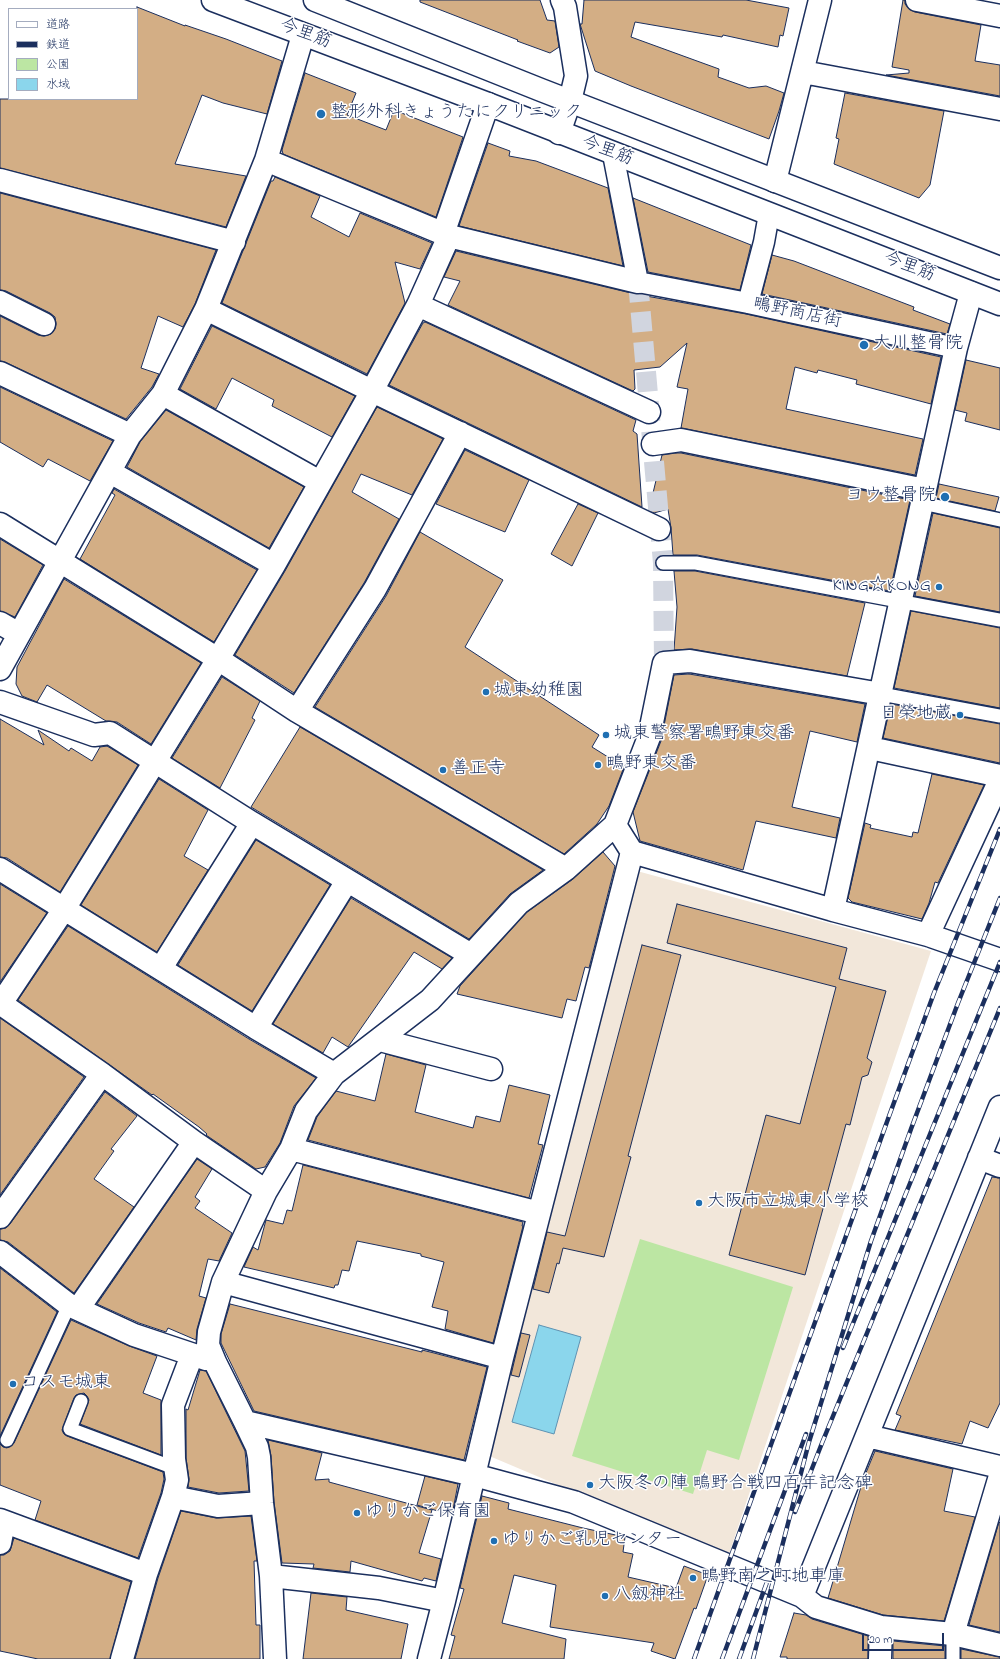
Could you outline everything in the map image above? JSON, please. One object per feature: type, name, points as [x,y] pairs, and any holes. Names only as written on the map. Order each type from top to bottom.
[{"type":"street","name":"今里筋","points":[[213,0],[488,104],[1000,304]]},
{"type":"street","name":"今里筋","points":[[315,0],[1000,268]]},
{"type":"street","points":[[775,181],[820,0]]},
{"type":"street","points":[[917,0],[1000,16]]},
{"type":"street","points":[[559,133],[570,101],[576,76],[564,2]]},
{"type":"street","points":[[0,669],[130,435],[163,394],[206,309],[266,160],[303,35]]},
{"type":"street","points":[[803,72],[1000,109]]},
{"type":"street","points":[[266,1191],[194,1142],[102,1074],[0,1004],[64,909],[218,659],[274,565],[372,391],[418,305],[446,235],[488,104]]},
{"type":"street","points":[[266,160],[446,235],[638,282],[613,154]]},
{"type":"street","points":[[0,180],[234,242]]},
{"type":"street","points":[[748,303],[764,242],[769,214]]},
{"type":"street","name":"鴫野商店街","points":[[638,282],[748,303],[956,348]]},
{"type":"street","points":[[833,910],[870,748],[956,348],[971,293]]},
{"type":"street","points":[[0,302],[44,324]]},
{"type":"street","points":[[418,305],[649,412]]},
{"type":"street","points":[[206,309],[372,391],[659,529]]},
{"type":"street","points":[[0,373],[130,435]]},
{"type":"street","points":[[163,394],[320,482]]},
{"type":"street","points":[[297,711],[375,589],[460,433]]},
{"type":"street","points":[[653,444],[681,440],[924,496]]},
{"type":"street","points":[[110,472],[274,565]]},
{"type":"street","points":[[0,524],[218,659],[297,711],[566,869]]},
{"type":"street","points":[[0,623],[19,634]]},
{"type":"street","points":[[275,1659],[271,1576],[257,1447],[208,1345],[223,1282],[266,1191],[291,1149],[306,1112],[334,1074],[430,1000],[519,903],[566,869],[615,825],[649,737],[664,663],[690,661],[881,694]]},
{"type":"street","points":[[0,702],[94,735],[110,733],[155,760],[252,823],[471,955]]},
{"type":"street","points":[[870,748],[1000,776]]},
{"type":"street","points":[[928,935],[1000,780]]},
{"type":"street","points":[[161,968],[252,823]]},
{"type":"street","points":[[615,825],[632,852],[833,910],[928,935],[1000,960]]},
{"type":"street","points":[[429,1659],[502,1358],[632,852]]},
{"type":"street","points":[[0,869],[256,1028],[334,1074]]},
{"type":"street","points":[[256,1028],[347,881]]},
{"type":"street","points":[[380,1040],[490,1069]]},
{"type":"street","points":[[0,1217],[102,1074]]},
{"type":"street","points":[[802,1596],[1000,1107]]},
{"type":"street","points":[[73,1307],[194,1142]]},
{"type":"street","points":[[291,1149],[539,1212]]},
{"type":"street","points":[[980,1158],[1000,1166]]},
{"type":"street","points":[[0,1252],[73,1307],[134,1335],[215,1362]]},
{"type":"street","points":[[223,1282],[502,1358]]},
{"type":"street","points":[[122,1659],[146,1574],[173,1497],[177,1480],[174,1460],[173,1405],[192,1354]]},
{"type":"street","points":[[245,1422],[474,1474],[574,1502],[802,1596],[816,1607],[881,1627],[953,1634],[1000,1645]]},
{"type":"street","points":[[876,1438],[1000,1467]]},
{"type":"street","points":[[953,1634],[1000,1476]]},
{"type":"street","points":[[173,1497],[218,1506],[262,1503]]},
{"type":"street","points":[[0,1543],[2,1521],[146,1574]]},
{"type":"street","points":[[271,1576],[379,1588],[444,1601]]},
{"type":"street","points":[[880,1659],[881,1627]]},
{"type":"lane","points":[[924,496],[1000,520]]},
{"type":"lane","points":[[663,563],[696,563],[1000,620]]},
{"type":"lane","points":[[881,694],[1000,716]]},
{"type":"lane","points":[[7,1440],[73,1307]]},
{"type":"lane","points":[[81,1401],[70,1429],[176,1469]]},
{"type":"lane","points":[[953,1634],[953,1659]]},
{"type":"shaded area","name":"大阪市立城東小学校","points":[[637,871],[931,951],[728,1557],[487,1455]]},
{"type":"green space","points":[[640,1239],[793,1287],[739,1460],[707,1450],[693,1494],[572,1456]]},
{"type":"water","points":[[539,1325],[581,1337],[554,1434],[512,1422]]},
{"type":"building","points":[[420,0],[540,0],[547,20],[555,21],[559,47],[550,53],[420,2]]},
{"type":"building","points":[[584,0],[746,0],[789,8],[783,36],[780,35],[778,47],[723,35],[722,37],[635,22],[631,37],[719,69],[718,77],[749,88],[766,86],[784,93],[769,139],[595,71],[580,24],[582,24]]},
{"type":"building","points":[[903,0],[905,0],[905,4],[909,9],[915,12],[981,25],[975,61],[1000,65],[1000,96],[886,75],[909,73],[909,70],[892,67]]},
{"type":"building","points":[[137,8],[185,26],[226,39],[282,61],[267,114],[223,103],[202,95],[175,164],[246,176],[226,227],[0,168],[0,99],[138,100]]},
{"type":"building","points":[[305,73],[356,93],[347,115],[386,130],[394,110],[463,137],[436,217],[283,154],[282,150]]},
{"type":"building","points":[[845,93],[944,111],[930,185],[919,198],[834,164],[839,139],[836,138]]},
{"type":"building","points":[[488,143],[510,151],[509,156],[536,161],[608,188],[623,266],[459,226]]},
{"type":"building","points":[[275,177],[320,196],[311,217],[349,237],[360,213],[432,243],[420,269],[395,262],[405,303],[367,374],[222,303],[271,181],[273,181]]},
{"type":"building","points":[[0,193],[216,250],[195,304],[183,327],[158,316],[141,368],[159,374],[152,387],[126,419],[0,361],[0,316],[38,335],[44,336],[51,334],[55,329],[56,324],[55,317],[50,313],[6,291],[0,290]]},
{"type":"building","points":[[633,198],[751,245],[740,290],[648,272]]},
{"type":"building","points":[[456,251],[635,294],[746,314],[941,357],[931,404],[856,384],[857,380],[818,370],[817,373],[795,367],[786,409],[923,439],[915,475],[681,428],[688,389],[677,387],[687,343],[660,367],[634,370],[635,389],[633,391],[448,305],[460,281],[444,277]]},
{"type":"building","points":[[772,255],[794,261],[914,307],[913,310],[950,324],[947,334],[762,294]]},
{"type":"building","points":[[425,322],[636,420],[633,431],[637,434],[642,507],[389,385],[423,323]]},
{"type":"building","points":[[212,326],[355,396],[332,437],[272,406],[274,400],[232,378],[216,409],[180,389]]},
{"type":"building","points":[[966,360],[1000,368],[1000,430],[965,421],[967,413],[955,410]]},
{"type":"building","points":[[0,387],[113,441],[90,481],[48,459],[43,467],[0,442]]},
{"type":"building","points":[[377,407],[443,439],[412,495],[361,474],[352,492],[399,519],[364,583],[294,693],[235,655],[285,571]]},
{"type":"building","points":[[166,410],[304,487],[269,548],[127,467],[140,442]]},
{"type":"building","points":[[465,450],[529,480],[505,532],[436,504]]},
{"type":"building","points":[[676,453],[910,500],[890,591],[697,555],[673,555],[668,509],[654,513],[649,510],[662,455]]},
{"type":"building","points":[[939,484],[999,497],[995,511],[936,498]]},
{"type":"building","points":[[114,489],[257,570],[214,642],[80,559],[115,495],[112,493]]},
{"type":"building","points":[[578,504],[598,513],[572,566],[551,554]]},
{"type":"building","points":[[933,513],[1000,528],[1000,612],[915,596]]},
{"type":"building","points":[[420,532],[503,580],[465,647],[599,735],[592,747],[624,767],[609,806],[597,824],[564,854],[315,707],[386,596]]},
{"type":"building","points":[[0,539],[43,565],[15,617],[0,611]]},
{"type":"building","points":[[674,571],[695,571],[865,603],[847,676],[692,649],[674,650],[677,607]]},
{"type":"building","points":[[64,579],[201,663],[151,744],[117,722],[106,721],[47,685],[37,702],[22,696],[16,684],[17,667]]},
{"type":"building","points":[[911,611],[1000,628],[1000,708],[894,688]]},
{"type":"building","points":[[689,674],[865,704],[857,742],[810,731],[792,807],[840,818],[836,838],[756,821],[743,870],[640,841],[633,812],[661,741],[674,675]]},
{"type":"building","points":[[222,677],[260,701],[252,718],[255,720],[220,788],[172,758]]},
{"type":"building","points":[[891,704],[1000,724],[1000,763],[883,738]]},
{"type":"building","points":[[0,719],[44,745],[38,730],[69,751],[71,748],[92,761],[100,747],[107,746],[138,765],[60,892],[7,858],[0,857]]},
{"type":"building","points":[[300,727],[543,870],[510,894],[469,939],[251,807]]},
{"type":"building","points":[[932,774],[984,785],[938,883],[935,882],[929,903],[922,919],[852,902],[848,898],[865,823],[871,825],[870,828],[912,837],[913,832],[918,833]]},
{"type":"building","points":[[159,779],[208,810],[184,856],[208,870],[157,952],[81,905]]},
{"type":"building","points":[[256,840],[330,885],[252,1011],[178,965]]},
{"type":"building","points":[[603,852],[615,866],[589,968],[585,967],[576,1001],[567,999],[562,1018],[457,994],[460,986],[527,912],[573,879]]},
{"type":"building","points":[[0,884],[47,913],[0,982]]},
{"type":"building","points":[[351,898],[452,958],[442,969],[414,952],[348,1047],[332,1037],[323,1053],[273,1024]]},
{"type":"building","points":[[677,904],[847,948],[839,979],[886,991],[867,1058],[872,1062],[868,1075],[862,1077],[850,1125],[846,1124],[805,1275],[729,1255],[766,1115],[800,1124],[836,987],[667,943]]},
{"type":"building","points":[[68,926],[249,1039],[316,1078],[294,1106],[280,1143],[265,1167],[256,1169],[206,1135],[207,1134],[199,1127],[153,1094],[152,1095],[18,1000]]},
{"type":"building","points":[[642,945],[681,955],[628,1156],[631,1157],[604,1257],[563,1248],[559,1264],[557,1263],[549,1293],[533,1289],[547,1232],[565,1236]]},
{"type":"building","points":[[0,1018],[84,1077],[0,1195]]},
{"type":"building","points":[[386,1054],[426,1065],[415,1112],[473,1128],[476,1116],[500,1122],[509,1085],[550,1095],[538,1144],[543,1145],[529,1198],[308,1140],[317,1117],[336,1091],[375,1101]]},
{"type":"building","points":[[105,1092],[137,1116],[111,1149],[114,1151],[94,1179],[134,1207],[74,1293],[8,1242],[0,1240],[0,1229],[6,1228],[10,1224]]},
{"type":"building","points":[[197,1159],[212,1169],[195,1197],[200,1201],[195,1208],[232,1233],[219,1261],[208,1259],[199,1296],[206,1298],[197,1329],[196,1340],[168,1328],[166,1332],[139,1323],[97,1304]]},
{"type":"building","points":[[303,1165],[523,1222],[493,1343],[445,1329],[448,1311],[432,1307],[444,1262],[421,1256],[421,1254],[357,1241],[349,1271],[342,1270],[338,1285],[335,1285],[334,1288],[244,1267],[253,1247],[258,1250],[266,1220],[283,1224],[287,1210],[292,1211]]},
{"type":"building","points":[[992,1177],[1000,1178],[1000,1403],[988,1428],[970,1421],[962,1444],[895,1430],[901,1416],[896,1414]]},
{"type":"building","name":"コスモ城東","points":[[0,1268],[57,1312],[0,1436]]},
{"type":"building","points":[[230,1304],[487,1367],[464,1460],[254,1411],[221,1343],[221,1334]]},
{"type":"building","points":[[71,1320],[129,1346],[157,1356],[143,1393],[161,1400],[161,1455],[80,1424],[89,1400],[84,1393],[76,1395],[74,1398],[62,1430],[67,1436],[163,1472],[164,1479],[161,1493],[138,1558],[35,1520],[41,1501],[0,1485],[0,1444],[7,1448],[14,1443]]},
{"type":"building","points":[[521,1333],[530,1335],[519,1377],[511,1375]]},
{"type":"building","points":[[200,1370],[206,1371],[245,1451],[249,1491],[219,1493],[188,1487],[189,1479],[186,1458],[186,1409],[188,1410]]},
{"type":"building","points":[[268,1440],[322,1453],[315,1480],[329,1479],[329,1482],[432,1510],[419,1553],[441,1559],[436,1581],[424,1578],[422,1581],[351,1561],[350,1572],[313,1568],[314,1564],[282,1563]]},
{"type":"building","points":[[875,1451],[953,1469],[944,1511],[975,1517],[944,1621],[883,1615],[828,1598],[863,1480]]},
{"type":"building","points":[[425,1476],[458,1484],[452,1515],[417,1505]]},
{"type":"building","points":[[482,1496],[509,1503],[508,1509],[625,1537],[623,1552],[633,1554],[628,1577],[676,1588],[684,1566],[708,1575],[696,1609],[694,1608],[675,1659],[651,1651],[654,1643],[550,1627],[556,1585],[514,1575],[502,1623],[566,1639],[564,1659],[449,1659],[455,1636],[451,1635],[464,1589],[460,1588]]},
{"type":"building","points":[[181,1511],[216,1518],[251,1516],[257,1561],[254,1561],[256,1625],[260,1625],[260,1659],[135,1659],[158,1578]]},
{"type":"building","points":[[999,1522],[1000,1523],[1000,1632],[969,1625]]},
{"type":"building","points":[[14,1538],[131,1582],[110,1659],[38,1659],[0,1651],[0,1555],[4,1555],[10,1551]]},
{"type":"building","points":[[311,1593],[347,1597],[346,1610],[408,1624],[401,1659],[303,1659]]},
{"type":"building","points":[[794,1613],[806,1615],[812,1619],[868,1636],[868,1659],[787,1659],[787,1657],[780,1657]]},
{"type":"building","points":[[893,1641],[945,1646],[945,1659],[893,1659]]},
{"type":"building","points":[[961,1649],[1000,1657],[1000,1659],[961,1659]]},
{"type":"tunnel","points":[[638,282],[663,563],[664,663]]},
{"type":"railway","points":[[694,1659],[934,993],[1000,829]]},
{"type":"railway","points":[[753,1659],[809,1442],[871,1241],[958,1003],[1000,898]]},
{"type":"railway","points":[[843,1348],[1000,962]]},
{"type":"railway","points":[[795,1512],[1000,1008]]},
{"type":"railway","points":[[722,1659],[806,1434]]},
{"type":"railway","points":[[739,1659],[767,1582]]},
{"type":"place","name":"整形外科きょうたにクリニック","points":[[321,114]]},
{"type":"place","name":"大川整骨院","points":[[864,345]]},
{"type":"place","name":"ヨウ整骨院","points":[[945,497]]},
{"type":"place","name":"KING☆KONG","points":[[939,587]]},
{"type":"place","name":"城東幼稚園","points":[[486,692]]},
{"type":"place","name":"日榮地蔵","points":[[960,715]]},
{"type":"place","name":"城東警察署鴫野東交番","points":[[606,735]]},
{"type":"place","name":"鴫野東交番","points":[[598,765]]},
{"type":"place","name":"善正寺","points":[[443,770]]},
{"type":"place","name":"大阪市立城東小学校","points":[[699,1203]]},
{"type":"place","name":"コスモ城東","points":[[13,1384]]},
{"type":"place","name":"大阪冬の陣 鴫野合戦四百年記念碑","points":[[590,1485]]},
{"type":"place","name":"ゆりかご保育園","points":[[357,1513]]},
{"type":"place","name":"ゆりかご乳児センター","points":[[494,1541]]},
{"type":"place","name":"鴫野南之町地車庫","points":[[693,1578]]},
{"type":"place","name":"八劔神社","points":[[605,1596]]}]
